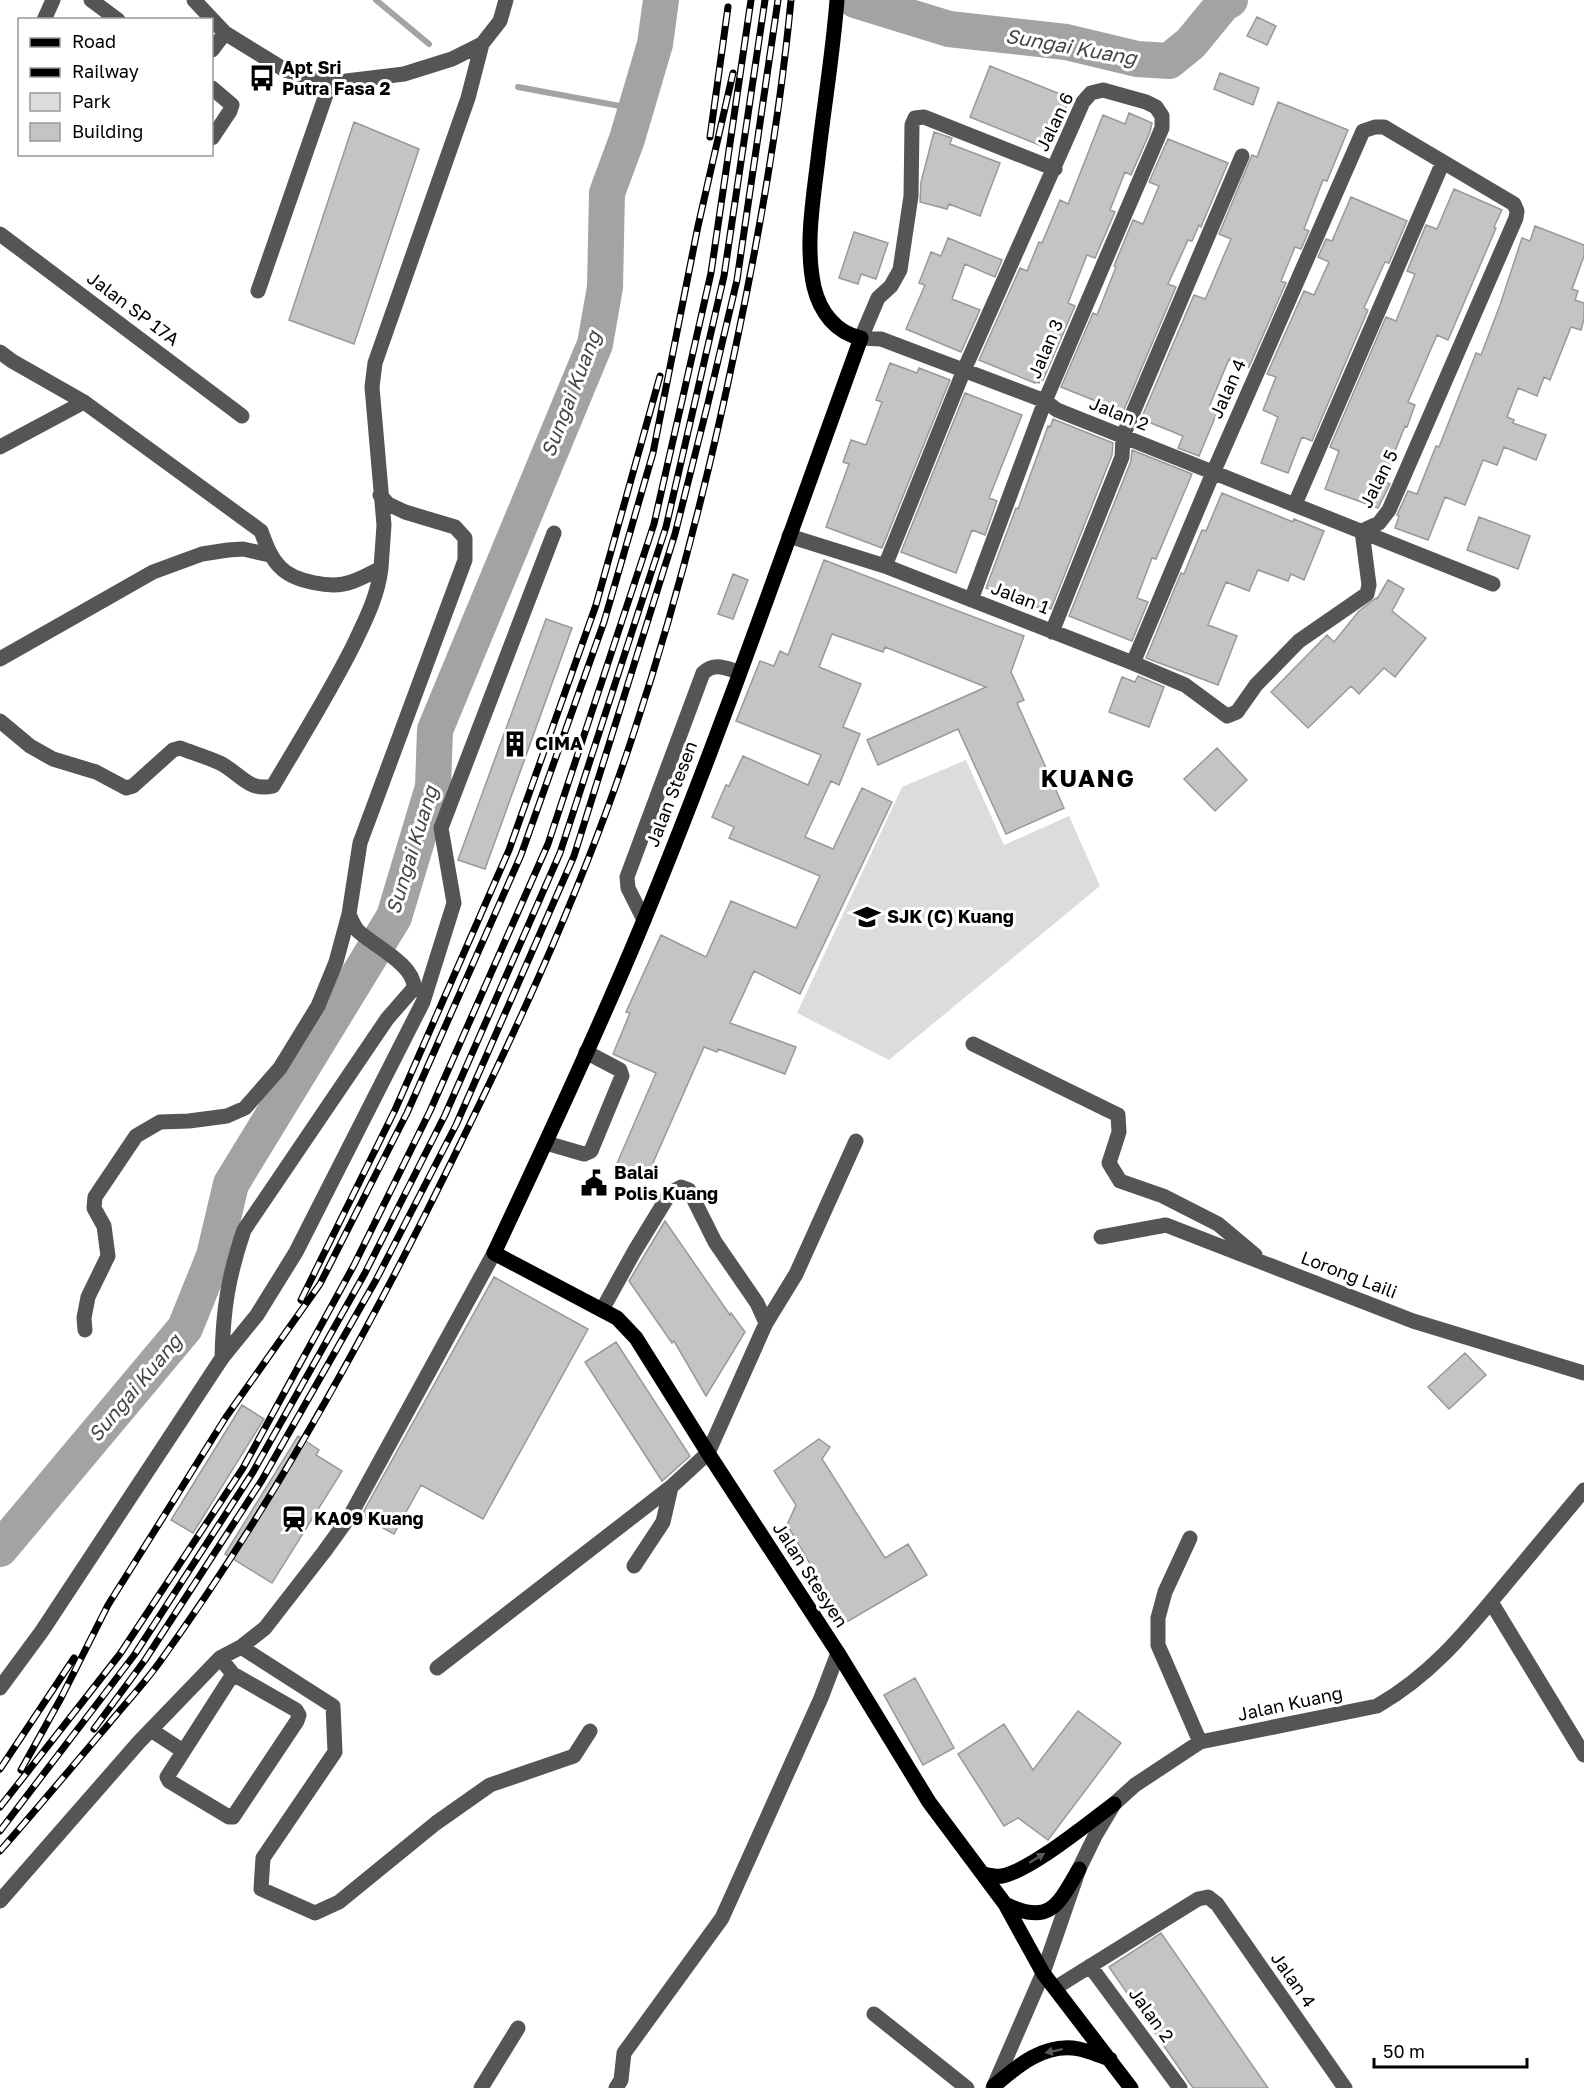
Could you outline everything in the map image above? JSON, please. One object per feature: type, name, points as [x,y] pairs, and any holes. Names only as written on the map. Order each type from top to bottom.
[{"type":"main road","points":[[837,0],[811,215],[811,262],[815,289],[827,316],[841,331],[861,338]]},
{"type":"main road","name":"Jalan Stesen","points":[[494,1253],[546,1143],[644,920],[690,804],[861,338]]},
{"type":"main road","name":"Jalan Stesyen","points":[[494,1253],[617,1318],[636,1338],[838,1653],[929,1802],[1005,1904],[1043,1972],[1131,2088]]},
{"type":"main road","points":[[983,1874],[999,1877],[1011,1873],[1066,1839],[1113,1804]]},
{"type":"main road","points":[[1005,1904],[1031,1914],[1046,1911],[1055,1906],[1079,1869]]},
{"type":"main road","points":[[994,2087],[1026,2060],[1051,2050],[1076,2048],[1110,2060]]},
{"type":"street","points":[[45,18],[53,0]]},
{"type":"street","points":[[91,0],[115,18]]},
{"type":"street","points":[[194,0],[211,18]]},
{"type":"street","points":[[0,721],[30,746],[53,759],[96,772],[126,788],[134,786],[173,750],[180,748],[222,764],[254,786],[262,789],[273,786],[342,666],[370,612],[380,578],[384,525],[372,387],[375,363],[468,98],[482,44],[500,21],[506,0]]},
{"type":"street","points":[[213,20],[225,33],[285,70],[330,83],[404,74],[452,59],[482,44]]},
{"type":"street","points":[[213,49],[225,33]]},
{"type":"street","points":[[258,291],[330,83]]},
{"type":"street","points":[[213,89],[232,105],[213,136]]},
{"type":"street","name":"Jalan 6","points":[[861,338],[878,298],[891,286],[900,270],[911,196],[912,125],[915,118],[924,117],[1054,169],[1083,102],[1091,93],[1103,90],[1146,102],[1156,107],[1162,116]]},
{"type":"street","name":"Jalan 3","points":[[971,600],[1045,401],[1162,128],[1162,116]]},
{"type":"street","name":"Jalan 4","points":[[1133,663],[1213,473],[1363,131],[1384,127],[1443,162]]},
{"type":"street","points":[[1052,632],[1122,457],[1123,436],[1242,156]]},
{"type":"street","points":[[1295,504],[1443,162]]},
{"type":"street","name":"Jalan 5","points":[[1227,716],[1237,712],[1256,685],[1299,641],[1367,594],[1369,585],[1362,531],[1379,523],[1389,510],[1516,218],[1517,211],[1514,204],[1443,162]]},
{"type":"street","points":[[885,566],[964,370],[1054,169]]},
{"type":"street","name":"Jalan SP 17A","points":[[0,234],[242,416]]},
{"type":"street","name":"Jalan 2","points":[[861,338],[881,339],[1045,401],[1057,410],[1493,584]]},
{"type":"street","points":[[0,352],[84,402],[261,531],[270,555],[282,569],[303,580],[324,585],[349,583],[381,568]]},
{"type":"street","points":[[0,447],[84,402]]},
{"type":"street","points":[[86,1330],[84,1318],[88,1297],[108,1256],[104,1226],[94,1208],[95,1197],[136,1136],[160,1122],[227,1116],[245,1108],[280,1068],[318,1006],[336,962],[349,914],[360,843],[465,560],[465,538],[455,526],[405,512],[388,504],[380,495]]},
{"type":"street","points":[[0,1688],[42,1631],[222,1358],[257,1315],[296,1252],[423,1002],[454,903],[441,828],[554,534]]},
{"type":"street","name":"Jalan 1","points":[[789,536],[885,566],[1185,684],[1227,716]]},
{"type":"street","points":[[0,659],[153,572],[202,554],[228,550],[243,549],[270,555]]},
{"type":"street","points":[[644,920],[628,888],[627,877],[703,673],[717,666],[739,672]]},
{"type":"street","points":[[222,1358],[223,1314],[232,1266],[244,1230],[387,1019],[414,988],[414,980],[406,969],[356,929],[349,914]]},
{"type":"street","points":[[973,1044],[1118,1115],[1119,1132],[1109,1163],[1120,1181],[1163,1196],[1218,1224],[1264,1263]]},
{"type":"street","points":[[546,1143],[584,1154],[591,1151],[622,1076],[620,1070],[586,1052]]},
{"type":"street","points":[[437,1668],[670,1487],[708,1453],[766,1323],[796,1274],[856,1141]]},
{"type":"street","points":[[602,1310],[670,1193],[681,1187],[688,1190],[715,1242],[756,1303],[766,1323]]},
{"type":"street","name":"Lorong Laili","points":[[1101,1237],[1166,1225],[1413,1321],[1584,1373]]},
{"type":"street","points":[[0,1901],[151,1730],[220,1658],[242,1647],[265,1628],[324,1552],[350,1516],[494,1253]]},
{"type":"street","points":[[634,1566],[663,1522],[670,1487]]},
{"type":"street","name":"Jalan Kuang","points":[[994,2087],[1043,1972],[1079,1869],[1113,1804],[1135,1785],[1200,1742],[1377,1706],[1396,1695],[1436,1664],[1584,1490]]},
{"type":"street","points":[[1190,1538],[1165,1592],[1158,1618],[1158,1645],[1200,1742]]},
{"type":"street","points":[[1491,1602],[1584,1755]]},
{"type":"street","points":[[242,1647],[333,1706],[335,1752],[263,1858],[261,1889],[315,1913],[339,1902],[436,1823],[490,1785],[574,1756],[590,1731]]},
{"type":"street","points":[[616,2088],[621,2080],[624,2053],[722,1918],[821,1698],[838,1653]]},
{"type":"street","points":[[220,1658],[233,1674],[296,1710],[299,1715],[233,1817],[229,1817],[169,1781],[167,1777],[233,1674]]},
{"type":"street","points":[[151,1730],[183,1751]]},
{"type":"street","name":"Jalan 4","points":[[1090,1966],[1198,1899],[1208,1897],[1217,1904],[1345,2088]]},
{"type":"street","points":[[1055,1988],[1090,1966]]},
{"type":"street","name":"Jalan 2","points":[[1090,1966],[1180,2088]]},
{"type":"street","points":[[874,2014],[967,2088]]},
{"type":"street","points":[[481,2088],[518,2028]]},
{"type":"green space","points":[[966,760],[1004,845],[1069,816],[1100,886],[889,1060],[797,1013],[902,787]]},
{"type":"building","points":[[1257,17],[1276,26],[1267,45],[1247,36]]},
{"type":"building","points":[[990,66],[1070,98],[1049,149],[970,117]]},
{"type":"building","points":[[1220,73],[1259,88],[1253,105],[1214,89]]},
{"type":"building","points":[[1278,102],[1348,130],[1327,181],[1323,180],[1304,229],[1309,231],[1301,249],[1295,247],[1281,281],[1286,283],[1249,367],[1229,359],[1210,405],[1219,408],[1199,456],[1178,448],[1183,436],[1141,419],[1194,295],[1205,299],[1207,295],[1231,239],[1219,234],[1252,155],[1257,157]]},
{"type":"building","points":[[1129,113],[1152,123],[1150,132],[1131,175],[1125,172],[1110,210],[1115,212],[1095,258],[1087,255],[1068,303],[1075,306],[1043,380],[1040,379],[1039,383],[1035,383],[979,360],[1020,268],[1027,271],[1039,242],[1042,243],[1060,200],[1068,204],[1103,115],[1125,124]]},
{"type":"building","points":[[354,122],[419,149],[354,344],[289,320]]},
{"type":"building","points":[[934,132],[952,138],[950,144],[1000,163],[980,216],[949,204],[947,209],[920,202],[921,182]]},
{"type":"building","points":[[1168,139],[1228,163],[1201,227],[1199,225],[1192,241],[1188,240],[1168,284],[1176,287],[1123,412],[1061,387],[1093,313],[1097,315],[1133,220],[1143,224],[1159,186],[1149,182]]},
{"type":"building","points":[[1454,189],[1502,210],[1448,340],[1437,335],[1408,402],[1415,405],[1383,481],[1390,484],[1378,508],[1325,489],[1339,451],[1330,447],[1386,317],[1396,321],[1415,274],[1407,271],[1426,225],[1437,229]]},
{"type":"building","points":[[1351,197],[1407,221],[1389,263],[1385,262],[1364,308],[1368,310],[1312,441],[1302,437],[1288,473],[1261,463],[1278,417],[1263,410],[1276,377],[1267,374],[1304,291],[1314,295],[1329,262],[1318,257],[1326,239],[1332,241]]},
{"type":"building","points":[[1535,226],[1584,245],[1584,256],[1572,289],[1578,291],[1575,300],[1584,303],[1581,330],[1571,327],[1550,380],[1544,377],[1537,396],[1518,388],[1507,417],[1514,420],[1513,423],[1546,435],[1536,460],[1504,447],[1497,465],[1483,460],[1465,505],[1445,497],[1428,540],[1395,528],[1399,516],[1397,515],[1408,491],[1417,494],[1436,446],[1439,447],[1476,353],[1481,355],[1522,238],[1530,241]]},
{"type":"building","points":[[854,232],[888,243],[876,279],[861,274],[858,284],[839,278]]},
{"type":"building","points":[[948,238],[1002,260],[995,277],[965,264],[952,299],[980,310],[961,352],[906,329],[925,285],[919,283],[931,252],[941,256]]},
{"type":"building","points":[[890,363],[917,373],[919,368],[950,380],[882,548],[826,527],[849,464],[843,462],[851,440],[866,445],[882,402],[876,400]]},
{"type":"building","points":[[965,393],[1022,415],[989,498],[997,501],[985,535],[972,530],[956,573],[901,552]]},
{"type":"building","points":[[1053,419],[1113,443],[1112,455],[1051,609],[1046,607],[1045,610],[986,588],[1048,426],[1050,427]]},
{"type":"building","points":[[1132,450],[1192,474],[1156,559],[1152,558],[1137,598],[1148,602],[1132,641],[1069,616],[1131,461]]},
{"type":"building","points":[[1222,493],[1293,522],[1294,519],[1324,531],[1304,580],[1291,574],[1288,581],[1258,570],[1249,591],[1226,582],[1208,625],[1237,636],[1218,685],[1146,658],[1181,573],[1184,574],[1202,530],[1206,531]]},
{"type":"building","points":[[1479,517],[1530,536],[1518,569],[1467,550]]},
{"type":"building","points":[[824,560],[1024,636],[1011,672],[1024,700],[1017,703],[1064,808],[1006,834],[958,729],[878,765],[867,740],[986,687],[885,647],[883,652],[832,634],[819,667],[861,684],[843,727],[860,734],[839,785],[831,781],[805,837],[833,849],[862,788],[892,802],[800,994],[754,971],[730,1023],[796,1047],[785,1074],[718,1049],[717,1052],[704,1047],[645,1181],[615,1168],[656,1073],[613,1054],[630,1013],[626,1012],[661,935],[706,957],[731,901],[796,928],[820,876],[729,838],[734,827],[712,817],[726,785],[729,786],[743,756],[808,785],[821,755],[736,721],[760,661],[774,666],[780,651],[788,655]]},
{"type":"building","points":[[733,574],[748,580],[733,619],[718,614]]},
{"type":"building","points":[[1388,580],[1404,589],[1392,611],[1426,638],[1395,677],[1384,668],[1359,694],[1351,686],[1308,728],[1271,692],[1327,635],[1334,642],[1359,611],[1377,599]]},
{"type":"building","name":"CIMA","points":[[546,619],[572,628],[485,869],[458,860]]},
{"type":"building","points":[[1138,676],[1164,687],[1149,727],[1109,712],[1122,677],[1135,682]]},
{"type":"building","points":[[1217,748],[1247,780],[1215,811],[1184,779]]},
{"type":"building","points":[[665,1221],[730,1315],[731,1313],[745,1332],[706,1396],[674,1341],[672,1343],[629,1281]]},
{"type":"building","points":[[494,1277],[588,1329],[483,1519],[421,1485],[394,1534],[361,1516]]},
{"type":"building","points":[[616,1342],[690,1456],[662,1481],[585,1362]]},
{"type":"building","points":[[1465,1353],[1486,1375],[1449,1409],[1428,1387]]},
{"type":"building","points":[[242,1405],[264,1419],[193,1533],[171,1520]]},
{"type":"building","points":[[298,1436],[319,1450],[316,1455],[342,1471],[272,1583],[225,1554]]},
{"type":"building","points":[[819,1439],[830,1447],[822,1459],[885,1558],[908,1544],[927,1575],[845,1623],[787,1525],[796,1505],[774,1471]]},
{"type":"building","points":[[915,1678],[954,1748],[923,1765],[884,1695]]},
{"type":"building","points":[[1078,1711],[1121,1743],[1048,1840],[1018,1818],[1004,1826],[958,1754],[1004,1724],[1033,1770]]},
{"type":"building","points":[[1161,1933],[1268,2088],[1193,2088],[1109,1967]]},
{"type":"waterway","points":[[376,0],[429,44]]},
{"type":"waterway","name":"Sungai Kuang","points":[[0,1549],[185,1328],[214,1256],[231,1184],[394,917],[433,787],[435,730],[595,344],[605,287],[607,193],[627,139],[655,44],[661,0]]},
{"type":"waterway","name":"Sungai Kuang","points":[[855,0],[949,29],[1066,42],[1137,59],[1169,61],[1191,43],[1223,4],[1230,0]]},
{"type":"waterway","points":[[518,87],[636,109]]},
{"type":"railway","points":[[0,1807],[120,1654],[243,1468],[354,1265],[430,1111],[548,844],[654,524],[711,273],[751,0]]},
{"type":"railway","points":[[0,1831],[135,1654],[253,1472],[365,1273],[445,1115],[560,853],[666,527],[724,276],[765,0]]},
{"type":"railway","points":[[94,1729],[145,1660],[262,1480],[376,1280],[456,1125],[574,856],[675,534],[708,403],[737,280],[778,0]]},
{"type":"railway","points":[[0,1851],[153,1671],[197,1610],[268,1500],[366,1329],[426,1213],[512,1036],[565,916],[613,794],[634,732],[678,588],[703,492],[736,345],[761,216],[781,87],[791,0]]},
{"type":"railway","points":[[710,137],[728,7]]},
{"type":"railway","points":[[21,1770],[61,1698],[108,1605],[226,1417],[320,1284],[407,1113],[521,855],[604,622],[653,453],[698,226],[733,73]]},
{"type":"railway","points":[[301,1300],[395,1110],[509,850],[596,605],[660,376]]},
{"type":"railway","points":[[0,1769],[74,1658]]},
{"type":"place","name":"Apt Sri Putra Fasa 2","points":[[262,78]]},
{"type":"place","name":"CIMA","points":[[515,744]]},
{"type":"place","name":"SJK (C) Kuang","points":[[867,917]]},
{"type":"place","name":"Balai Polis Kuang","points":[[594,1183]]},
{"type":"place","name":"KA09 Kuang","points":[[294,1519]]},
{"type":"district","name":"KUANG","points":[[1088,779]]}]
